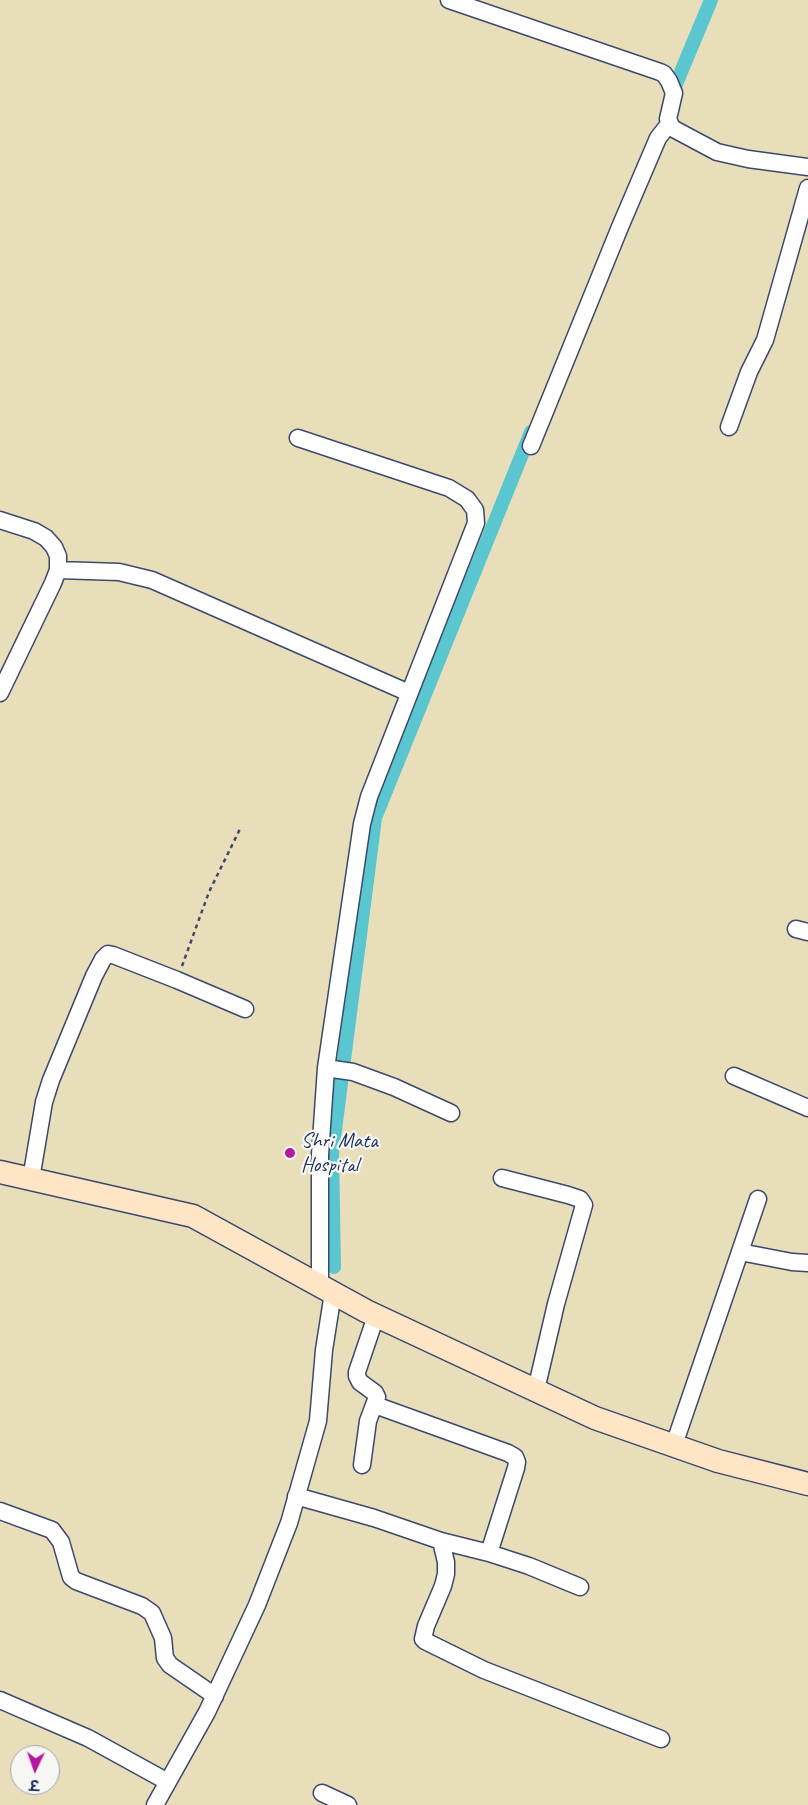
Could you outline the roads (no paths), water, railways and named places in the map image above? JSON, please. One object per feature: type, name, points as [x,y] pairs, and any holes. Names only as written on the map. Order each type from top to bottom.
[{"type":"street","points":[[449,0],[664,74],[672,87],[668,113],[669,124],[680,134],[717,152],[748,159],[808,167]]},
{"type":"street","points":[[531,446],[658,138],[669,124]]},
{"type":"street","points":[[729,428],[745,380],[765,340],[808,188]]},
{"type":"street","points":[[155,1805],[215,1696],[257,1605],[289,1523],[318,1421],[324,1350],[326,1290],[320,1155],[334,1069],[362,824],[369,797],[476,523],[475,510],[467,499],[449,488],[298,438]]},
{"type":"street","points":[[0,520],[34,531],[46,538],[54,547],[58,556],[58,570],[53,583],[0,693]]},
{"type":"street","points":[[58,570],[119,572],[152,580],[409,693]]},
{"type":"street","points":[[31,1179],[44,1102],[51,1080],[94,976],[103,959],[108,954],[177,980],[245,1010]]},
{"type":"street","points":[[334,1069],[394,1087],[451,1113]]},
{"type":"street","points":[[734,1076],[808,1108]]},
{"type":"street","points":[[0,1172],[193,1216],[376,1316],[596,1418],[718,1461],[808,1484]]},
{"type":"street","points":[[502,1178],[568,1195],[580,1199],[584,1205],[556,1304],[536,1390]]},
{"type":"street","points":[[674,1445],[758,1199]]},
{"type":"street","points":[[740,1252],[792,1262],[808,1263]]},
{"type":"street","points":[[362,1466],[368,1421],[377,1397],[375,1393],[360,1382],[357,1372],[376,1316]]},
{"type":"street","points":[[374,1405],[508,1453],[514,1457],[517,1462],[516,1468],[490,1553]]},
{"type":"street","points":[[296,1496],[374,1518],[441,1541],[490,1553],[530,1566],[580,1587]]},
{"type":"street","points":[[0,1511],[52,1530],[61,1542],[70,1577],[142,1606],[152,1613],[162,1638],[165,1658],[170,1665],[215,1696]]},
{"type":"street","points":[[441,1541],[446,1562],[446,1574],[443,1586],[426,1626],[423,1639],[425,1641],[484,1670],[661,1739]]},
{"type":"street","points":[[0,1700],[88,1738],[168,1782]]},
{"type":"street","points":[[322,1793],[348,1805]]},
{"type":"waterway","points":[[671,96],[711,0]]},
{"type":"waterway","points":[[334,1267],[332,1153],[375,818],[531,432]]},
{"type":"place","name":"Shri Mata Hospital","points":[[290,1153]]}]
